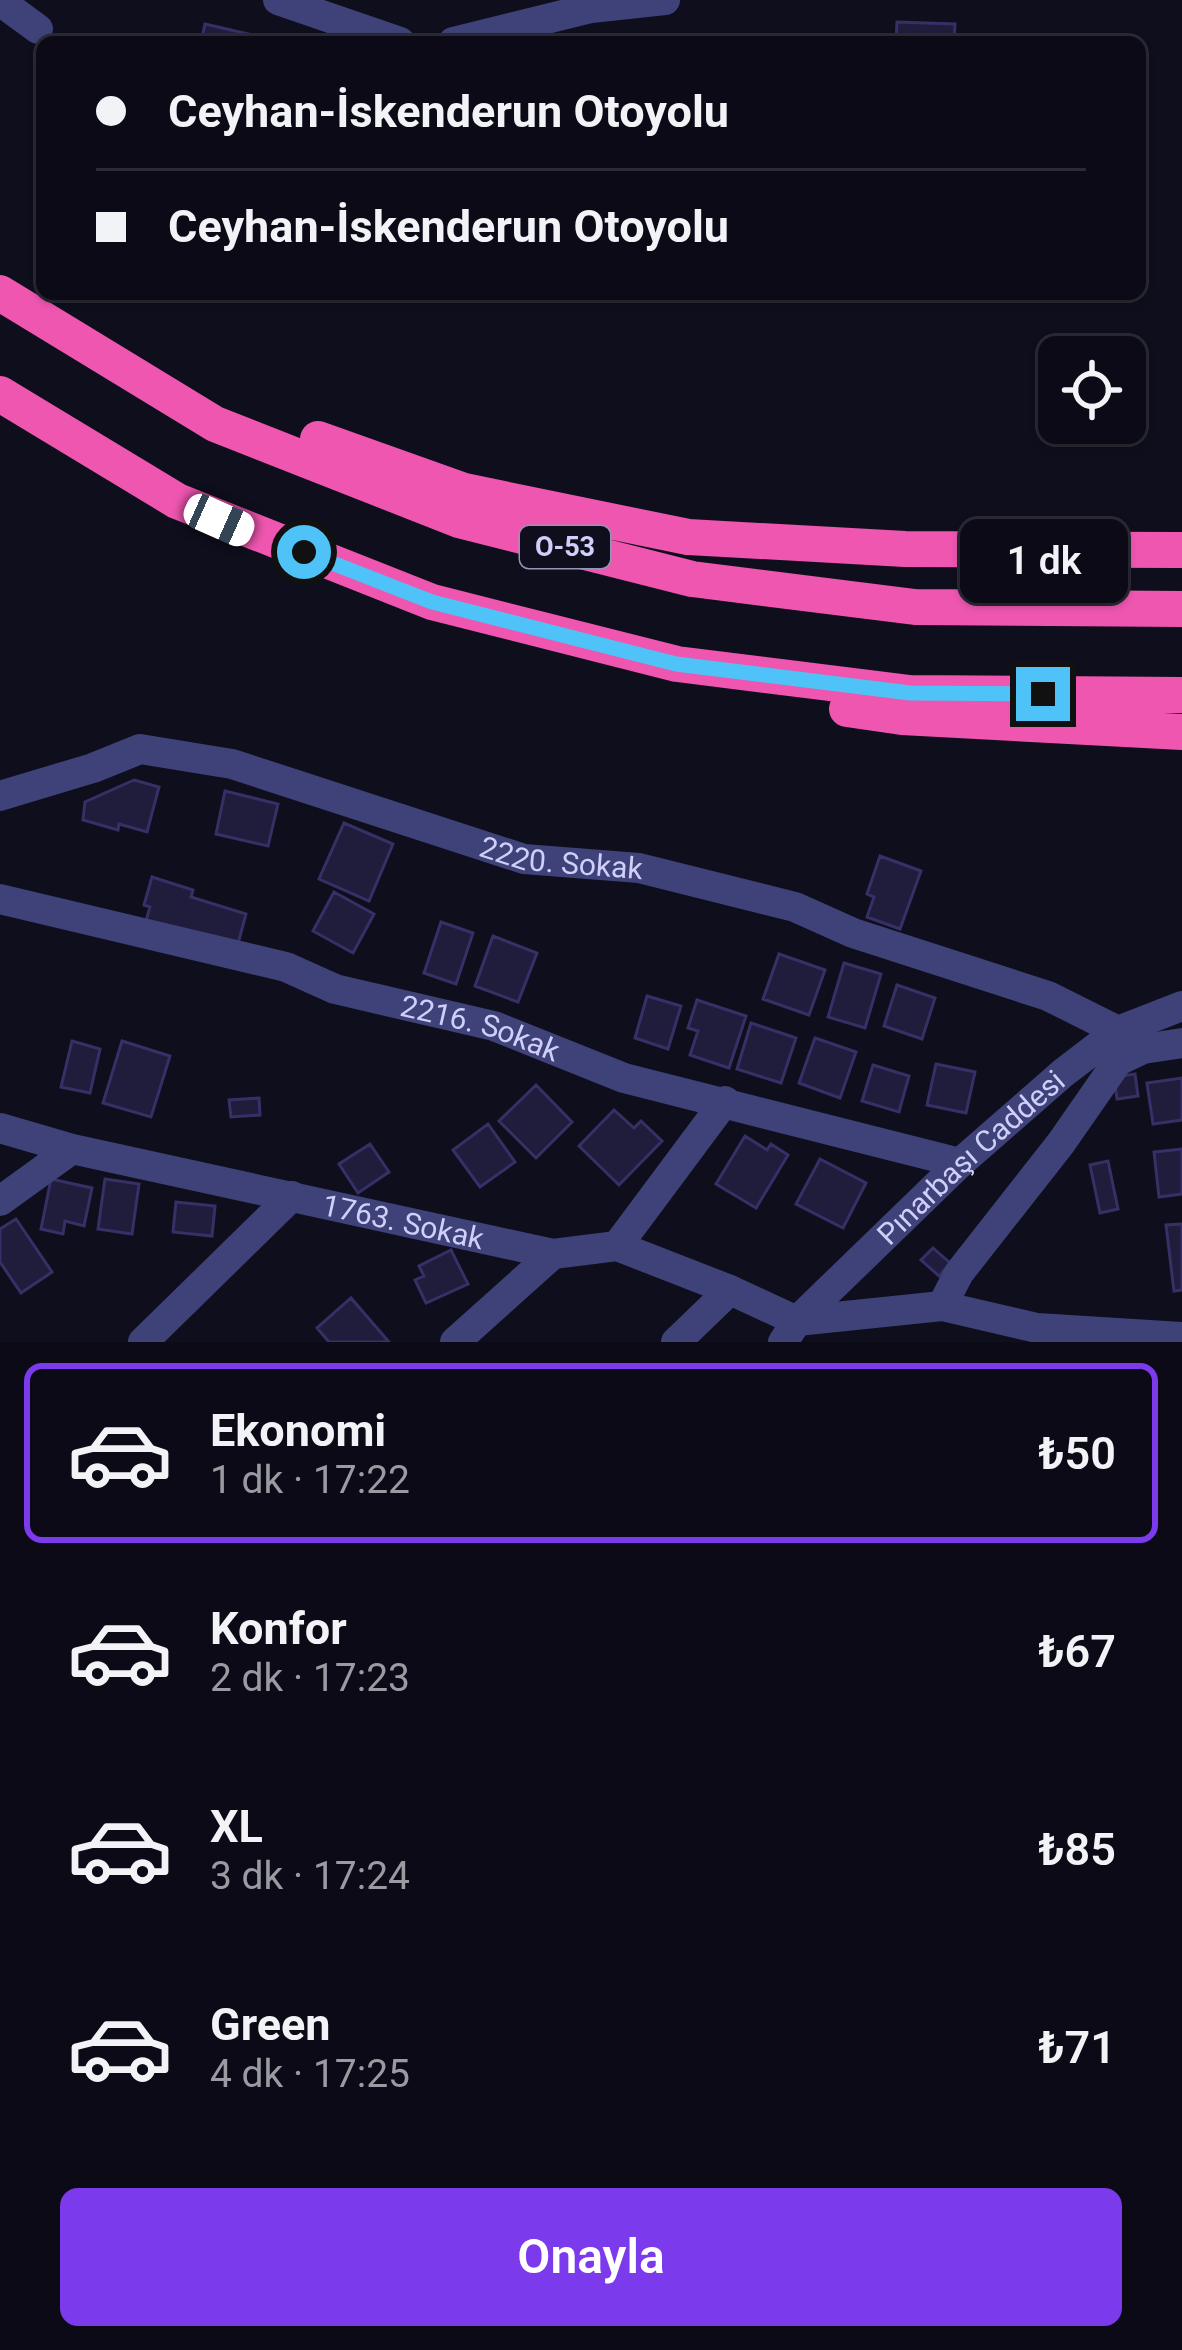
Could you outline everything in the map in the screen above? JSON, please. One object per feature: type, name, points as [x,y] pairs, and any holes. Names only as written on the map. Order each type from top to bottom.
[{"type":"highway","points":[[1,294],[230,408],[464,491],[688,537],[905,549],[1182,550]]},
{"type":"highway","name":"O-53","points":[[1,294],[215,424],[458,520],[692,579],[915,607],[1182,609]]},
{"type":"highway","points":[[0,394],[177,501],[429,616],[671,683],[902,717],[1182,732]]},
{"type":"highway","points":[[177,501],[432,602],[676,664],[910,693],[1182,695]]},
{"type":"street","points":[[278,0],[383,36]]},
{"type":"street","points":[[477,36],[591,8],[665,0]]},
{"type":"street","points":[[0,1],[38,29]]},
{"type":"street","name":"2220. Sokak","points":[[0,796],[93,768],[140,748],[232,764],[524,859],[639,868],[796,907],[853,933],[1048,996],[1118,1031]]},
{"type":"street","name":"2216. Sokak","points":[[0,899],[286,967],[335,988],[494,1026],[623,1078],[960,1163]]},
{"type":"street","name":"Pınarbaşı Caddesi","points":[[790,1332],[960,1163],[1118,1031],[1182,1006]]},
{"type":"street","points":[[942,1306],[959,1274],[1118,1061],[1143,1049],[1182,1043]]},
{"type":"street","points":[[617,1246],[725,1101]]},
{"type":"street","name":"1763. Sokak","points":[[0,1128],[72,1149],[553,1254],[617,1246],[730,1290],[790,1332]]},
{"type":"street","points":[[0,1201],[72,1149]]},
{"type":"street","points":[[143,1342],[292,1196]]},
{"type":"street","points":[[455,1342],[553,1254]]},
{"type":"street","points":[[676,1342],[730,1290]]},
{"type":"street","points":[[790,1332],[942,1306],[1034,1335],[1162,1338]]},
{"type":"building","points":[[897,22],[955,24],[954,36],[896,36]]},
{"type":"building","points":[[205,24],[256,36],[202,36]]},
{"type":"building","points":[[134,780],[159,787],[147,832],[83,820],[85,802]]},
{"type":"building","points":[[225,791],[278,804],[268,846],[216,834]]},
{"type":"building","points":[[344,823],[393,844],[369,901],[319,879]]},
{"type":"building","points":[[880,856],[921,871],[900,929],[867,917],[874,897],[867,894]]},
{"type":"building","points":[[152,877],[193,890],[191,897],[246,914],[236,951],[145,924],[150,907],[144,905]]},
{"type":"building","points":[[334,892],[374,914],[353,953],[313,931]]},
{"type":"building","points":[[441,922],[473,933],[456,984],[424,973]]},
{"type":"building","points":[[493,936],[537,953],[518,1002],[475,986]]},
{"type":"building","points":[[779,954],[825,970],[809,1015],[763,999]]},
{"type":"building","points":[[844,963],[881,974],[865,1028],[828,1017]]},
{"type":"building","points":[[897,985],[935,998],[922,1039],[884,1026]]},
{"type":"building","points":[[647,996],[681,1006],[668,1049],[635,1038]]},
{"type":"building","points":[[697,1000],[746,1016],[729,1068],[690,1055],[698,1031],[688,1028]]},
{"type":"building","points":[[751,1023],[796,1038],[781,1083],[737,1069]]},
{"type":"building","points":[[815,1038],[856,1052],[840,1098],[799,1083]]},
{"type":"building","points":[[72,1041],[100,1049],[90,1093],[61,1087]]},
{"type":"building","points":[[122,1041],[170,1056],[151,1117],[103,1103]]},
{"type":"building","points":[[936,1064],[975,1072],[966,1113],[927,1105]]},
{"type":"building","points":[[873,1065],[909,1076],[899,1112],[862,1101]]},
{"type":"building","points":[[1135,1074],[1138,1096],[1117,1099],[1114,1077]]},
{"type":"building","points":[[1182,1078],[1182,1120],[1153,1124],[1147,1083]]},
{"type":"building","points":[[536,1085],[572,1122],[536,1158],[499,1121]]},
{"type":"building","points":[[259,1098],[260,1115],[231,1117],[229,1100]]},
{"type":"building","points":[[614,1110],[634,1128],[641,1121],[662,1141],[619,1185],[579,1146]]},
{"type":"building","points":[[488,1124],[515,1162],[480,1187],[453,1150]]},
{"type":"building","points":[[745,1136],[767,1150],[771,1144],[788,1155],[756,1208],[716,1184]]},
{"type":"building","points":[[370,1144],[389,1172],[358,1193],[339,1164]]},
{"type":"building","points":[[1182,1149],[1182,1194],[1159,1197],[1154,1152]]},
{"type":"building","points":[[820,1159],[866,1183],[843,1228],[796,1204]]},
{"type":"building","points":[[1108,1161],[1118,1209],[1100,1213],[1090,1165]]},
{"type":"building","points":[[51,1179],[92,1188],[84,1226],[65,1221],[63,1234],[41,1229]]},
{"type":"building","points":[[105,1179],[139,1184],[132,1234],[98,1229]]},
{"type":"building","points":[[176,1202],[215,1206],[212,1236],[173,1232]]},
{"type":"building","points":[[16,1219],[52,1272],[21,1293],[0,1262],[0,1229]]},
{"type":"building","points":[[1182,1224],[1182,1290],[1174,1291],[1166,1225]]},
{"type":"building","points":[[933,1248],[950,1263],[939,1276],[921,1260]]},
{"type":"building","points":[[451,1250],[468,1284],[426,1303],[415,1280],[424,1276],[419,1266]]},
{"type":"building","points":[[351,1298],[389,1342],[329,1342],[317,1328]]},
{"type":"route","points":[[304,552],[432,602],[676,664],[910,693],[1043,694]]}]
